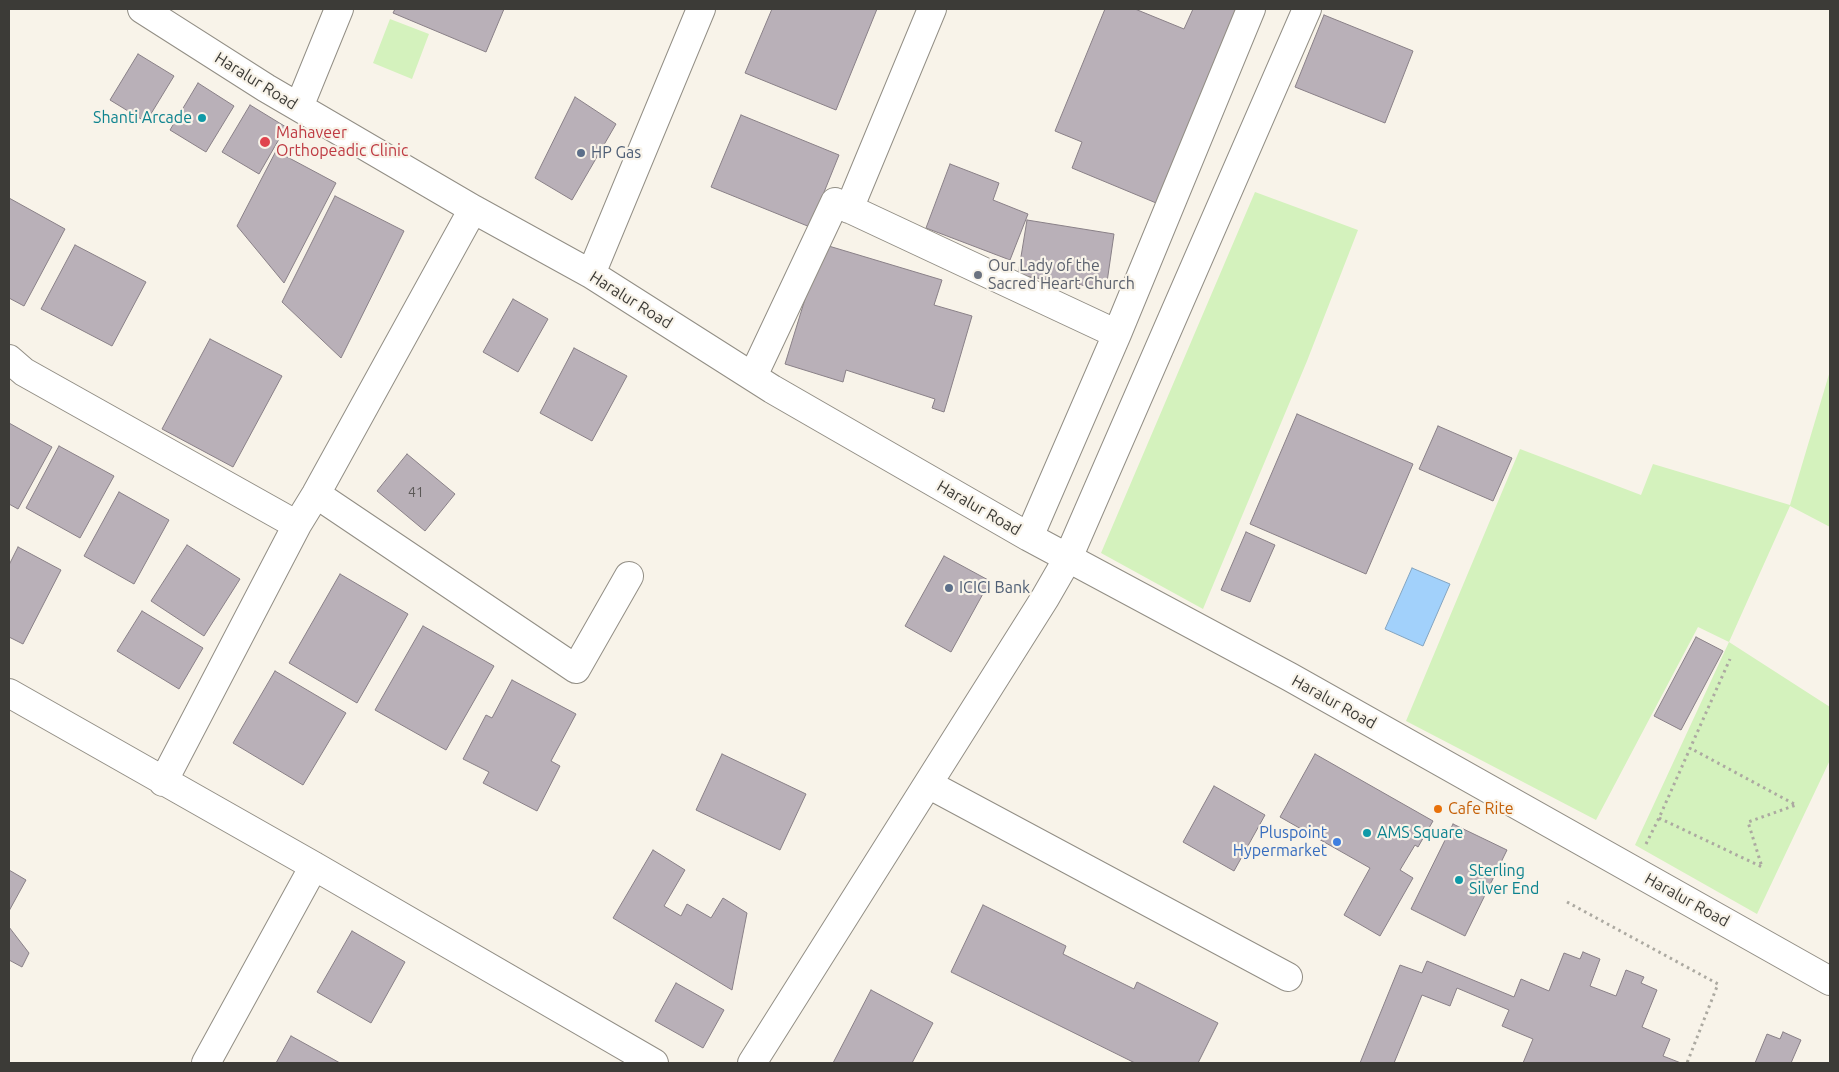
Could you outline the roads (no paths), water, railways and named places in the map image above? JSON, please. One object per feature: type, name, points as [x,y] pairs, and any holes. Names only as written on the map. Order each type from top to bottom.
[{"type":"street","name":"Haralur Road","points":[[142,9],[299,108],[473,209],[591,274],[772,389],[1029,537],[1298,682],[1830,981]]},
{"type":"street","points":[[299,108],[339,9]]},
{"type":"street","points":[[591,274],[701,9]]},
{"type":"street","points":[[849,209],[932,9]]},
{"type":"street","points":[[1029,537],[1117,334],[1251,9]]},
{"type":"street","points":[[752,1063],[1045,598],[1068,558],[1308,9]]},
{"type":"street","points":[[753,376],[835,202],[1117,334]]},
{"type":"street","points":[[163,782],[297,525],[316,494],[473,209]]},
{"type":"street","points":[[9,359],[24,372],[297,525]]},
{"type":"street","points":[[316,494],[576,669],[629,576]]},
{"type":"street","points":[[9,693],[314,866],[654,1063]]},
{"type":"street","points":[[928,784],[1288,977]]},
{"type":"street","points":[[206,1063],[314,866]]},
{"type":"water","points":[[1412,568],[1450,584],[1423,646],[1385,629]]},
{"type":"place","name":"Shanti Arcade","points":[[202,118]]},
{"type":"place","name":"Mahaveer Orthopeadic Clinic","points":[[265,142]]},
{"type":"place","name":"HP Gas","points":[[581,153]]},
{"type":"place","name":"Our Lady of the Sacred Heart Church","points":[[978,275]]},
{"type":"place","name":"ICICI Bank","points":[[949,588]]},
{"type":"place","name":"Cafe Rite","points":[[1438,809]]},
{"type":"place","name":"AMS Square","points":[[1367,833]]},
{"type":"place","name":"Pluspoint Hypermarket","points":[[1337,842]]},
{"type":"place","name":"Sterling Silver End","points":[[1459,880]]}]
